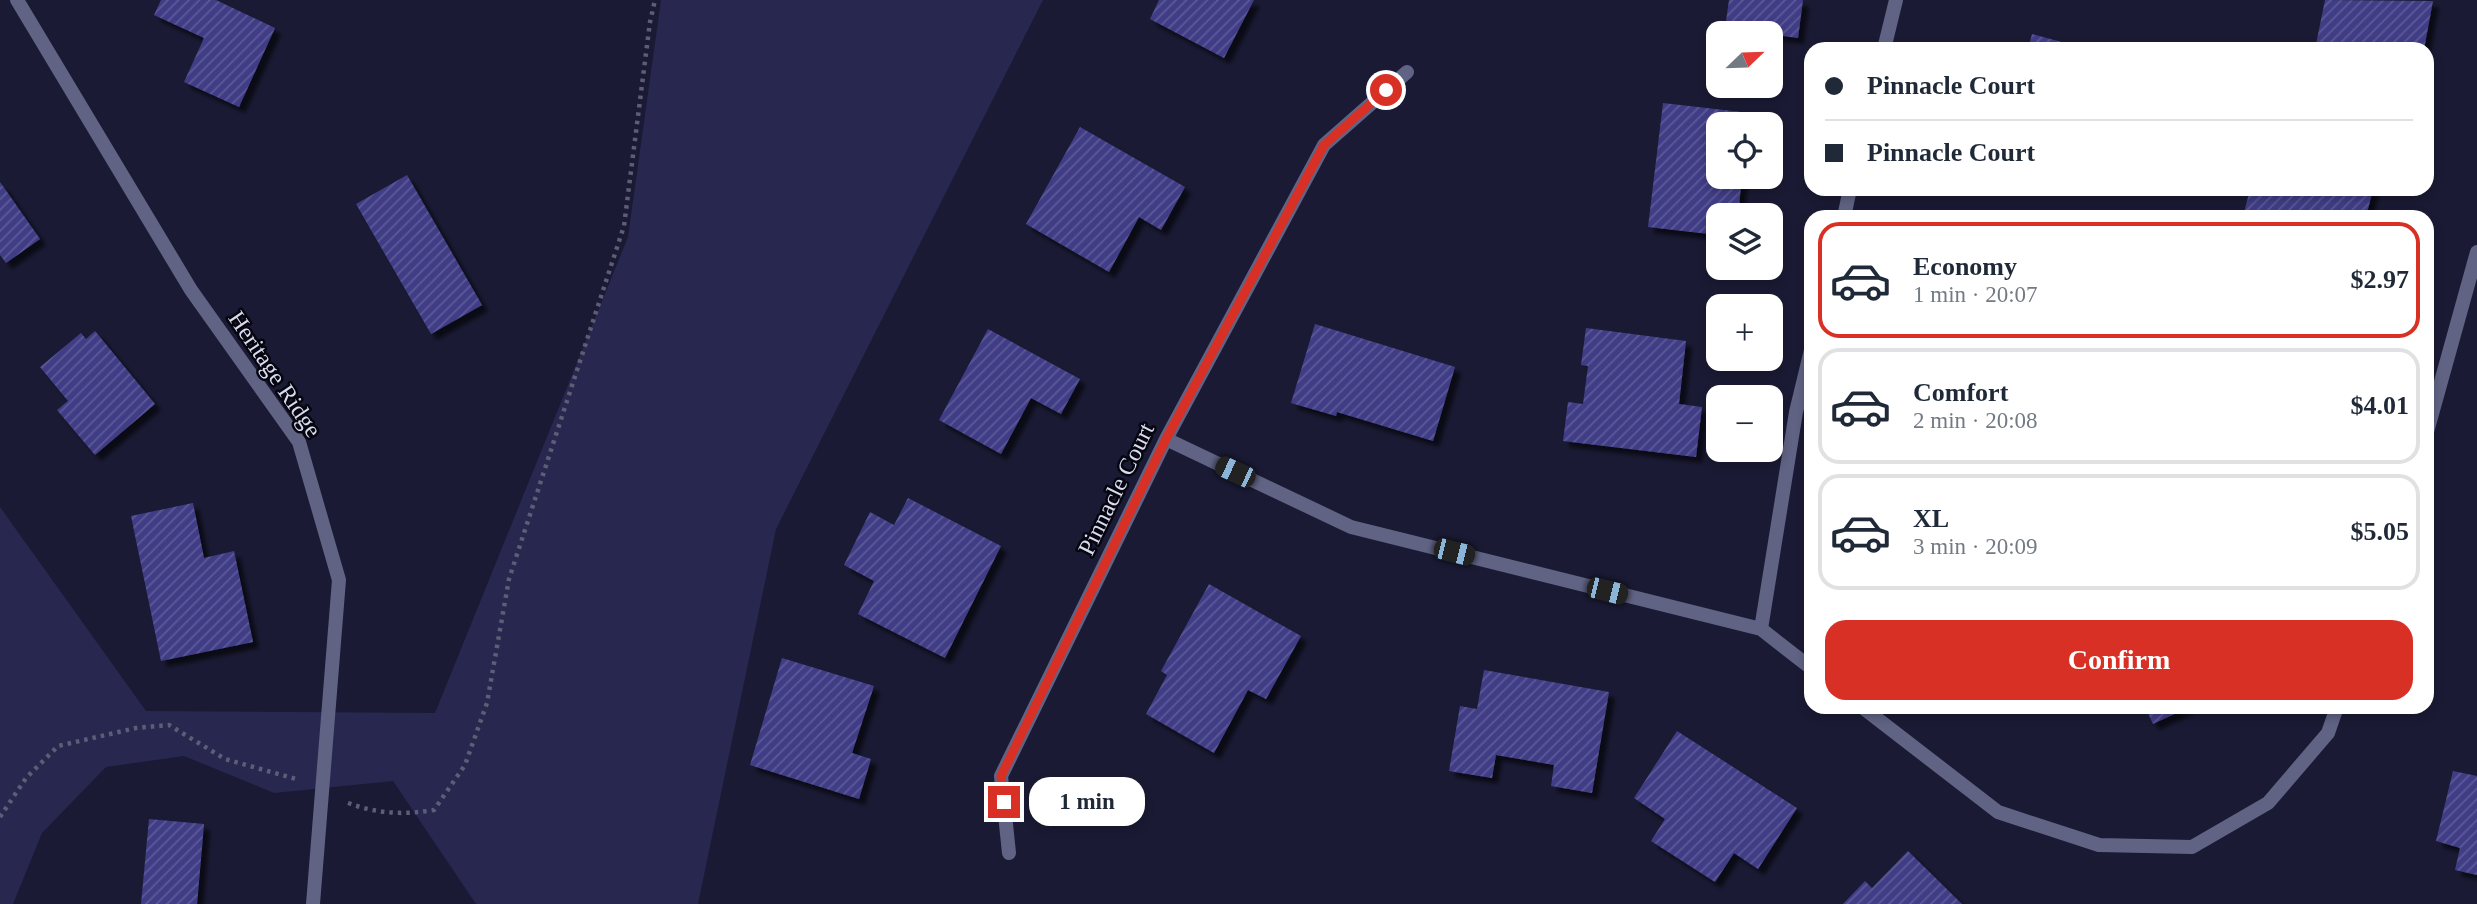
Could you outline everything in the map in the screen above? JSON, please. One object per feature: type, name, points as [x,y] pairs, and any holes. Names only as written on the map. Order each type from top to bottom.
[{"type":"street","name":"Heritage Ridge","points":[[17,0],[191,290],[299,442],[339,580],[313,904]]},
{"type":"street","points":[[1886,42],[1896,0]]},
{"type":"street","name":"Pinnacle Court","points":[[1009,853],[1001,776],[1166,439],[1324,145],[1407,72]]},
{"type":"street","points":[[2434,407],[2477,252]]},
{"type":"street","points":[[1761,629],[1796,412],[1804,379]]},
{"type":"street","points":[[1166,439],[1351,527],[1761,629],[1804,663]]},
{"type":"street","points":[[1871,714],[1998,812],[2099,845],[2192,847],[2267,803],[2328,733],[2335,714]]},
{"type":"path","points":[[0,817],[26,778],[58,746],[147,727],[169,725],[225,759],[289,776],[369,811],[405,814],[435,810],[465,765],[487,703],[509,579],[624,226],[655,0]]},
{"type":"shaded area","points":[[661,0],[1043,0],[776,529],[698,904],[476,904],[393,781],[274,793],[184,756],[106,767],[42,833],[13,904],[0,904],[0,507],[146,711],[435,713],[628,237]]},
{"type":"building","points":[[161,0],[216,0],[275,28],[239,107],[184,82],[204,38],[154,15]]},
{"type":"building","points":[[1159,0],[1254,0],[1224,58],[1150,19]]},
{"type":"building","points":[[1729,0],[1803,0],[1798,38],[1783,36],[1783,21],[1726,21]]},
{"type":"building","points":[[2325,0],[2433,1],[2425,42],[2316,42]]},
{"type":"building","points":[[2032,34],[2062,42],[2030,42]]},
{"type":"building","points":[[1663,103],[1741,112],[1706,112],[1706,189],[1741,189],[1739,203],[1706,203],[1706,234],[1648,227]]},
{"type":"building","points":[[1080,127],[1185,187],[1161,230],[1139,217],[1109,272],[1026,224]]},
{"type":"building","points":[[407,175],[482,305],[431,334],[356,204]]},
{"type":"building","points":[[0,182],[40,239],[6,263],[0,255]]},
{"type":"building","points":[[2248,196],[2371,196],[2368,210],[2245,210]]},
{"type":"building","points":[[1315,324],[1455,367],[1433,441],[1337,412],[1336,416],[1291,403]]},
{"type":"building","points":[[1586,328],[1686,341],[1679,404],[1702,407],[1696,457],[1563,441],[1568,402],[1583,404],[1588,366],[1581,365]]},
{"type":"building","points":[[988,329],[1080,379],[1061,414],[1031,398],[1001,454],[939,420]]},
{"type":"building","points":[[95,331],[155,404],[95,455],[57,410],[68,401],[40,367],[81,333],[86,339]]},
{"type":"building","points":[[908,498],[1001,546],[945,658],[858,614],[874,581],[844,565],[870,512],[894,525]]},
{"type":"building","points":[[193,503],[204,558],[234,551],[253,642],[161,661],[131,516]]},
{"type":"building","points":[[1209,584],[1301,636],[1266,699],[1248,690],[1214,753],[1146,714],[1167,675],[1161,671]]},
{"type":"building","points":[[782,658],[874,686],[852,753],[871,759],[859,799],[750,765]]},
{"type":"building","points":[[1484,670],[1609,692],[1592,793],[1551,786],[1554,765],[1496,755],[1492,778],[1449,771],[1460,706],[1477,709]]},
{"type":"building","points":[[2148,714],[2174,714],[2153,724]]},
{"type":"building","points":[[1677,731],[1797,808],[1758,869],[1734,853],[1715,882],[1651,841],[1665,819],[1634,798]]},
{"type":"building","points":[[2453,771],[2477,776],[2477,875],[2455,870],[2460,848],[2436,841]]},
{"type":"building","points":[[149,819],[204,824],[197,904],[141,904]]},
{"type":"building","points":[[1908,851],[1962,904],[1843,904],[1865,881],[1872,888]]},
{"type":"route","points":[[1004,802],[1001,776],[1166,439],[1324,145],[1386,90]]}]
